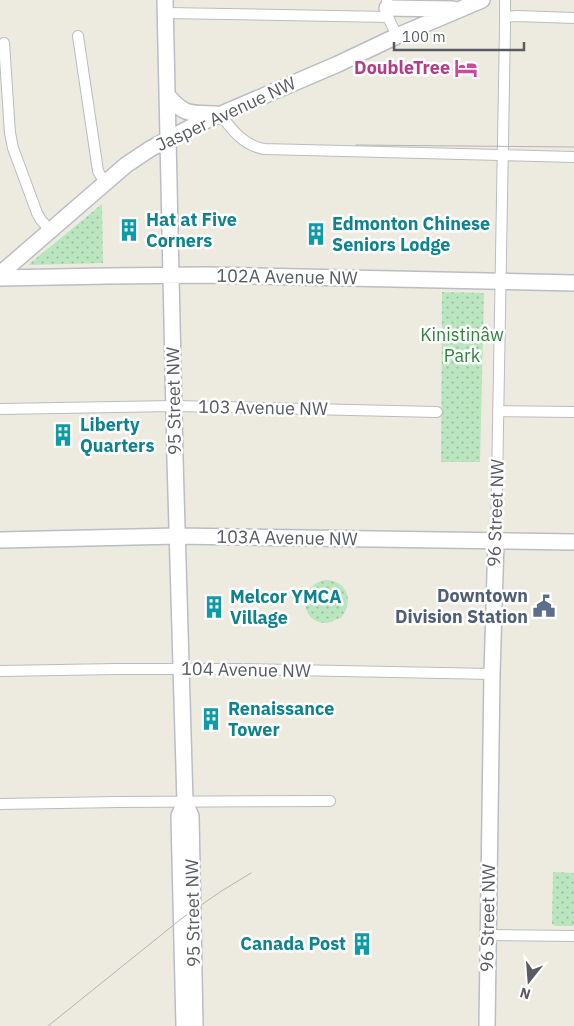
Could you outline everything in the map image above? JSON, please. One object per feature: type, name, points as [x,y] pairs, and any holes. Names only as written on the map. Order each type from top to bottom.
[{"type":"street","name":"Jasper Avenue NW","points":[[0,274],[126,165],[150,149],[191,127],[482,0]]},
{"type":"street","name":"96 Street NW","points":[[487,1026],[505,0]]},
{"type":"street","points":[[166,6],[462,8]]},
{"type":"street","name":"95 Street NW","points":[[166,6],[180,669],[185,802],[191,816],[195,1026]]},
{"type":"street","points":[[387,8],[397,36]]},
{"type":"street","points":[[506,18],[517,16],[574,18]]},
{"type":"street","points":[[78,36],[98,171],[105,183]]},
{"type":"street","points":[[4,43],[10,133],[13,148],[37,213],[50,230]]},
{"type":"street","points":[[167,95],[177,107],[184,111],[220,114],[243,140],[254,147],[264,149],[574,157]]},
{"type":"street","name":"102A Avenue NW","points":[[0,278],[171,275],[574,282]]},
{"type":"street","name":"103 Avenue NW","points":[[0,409],[174,406],[437,412]]},
{"type":"street","points":[[498,411],[574,412]]},
{"type":"street","name":"103A Avenue NW","points":[[0,540],[177,536],[574,542]]},
{"type":"street","name":"104 Avenue NW","points":[[0,671],[180,669],[492,674]]},
{"type":"street","points":[[0,804],[330,801]]},
{"type":"street","name":"95 Street NW","points":[[184,1026],[179,816],[185,802]]},
{"type":"street","points":[[488,935],[574,936]]},
{"type":"green space","points":[[102,204],[103,263],[28,265]]},
{"type":"green space","name":"Kinistinâw Park","points":[[442,292],[484,293],[480,462],[441,462]]},
{"type":"green space","points":[[325,580],[339,584],[347,593],[348,599],[348,605],[341,618],[326,623],[311,617],[305,603],[310,589],[316,583]]},
{"type":"green space","points":[[553,872],[574,873],[574,926],[556,926],[552,924]]},
{"type":"tram line","points":[[356,145],[574,147]]},
{"type":"tram line","points":[[48,1026],[181,919],[251,873]]},
{"type":"place","name":"DoubleTree","points":[[466,68]]},
{"type":"place","name":"Hat at Five Corners","points":[[129,230]]},
{"type":"place","name":"Edmonton Chinese Seniors Lodge","points":[[316,234]]},
{"type":"place","name":"Liberty Quarters","points":[[63,435]]},
{"type":"place","name":"Downtown Division Station","points":[[544,606]]},
{"type":"place","name":"Melcor YMCA Village","points":[[214,607]]},
{"type":"place","name":"Renaissance Tower","points":[[211,719]]},
{"type":"place","name":"Canada Post","points":[[362,944]]}]
